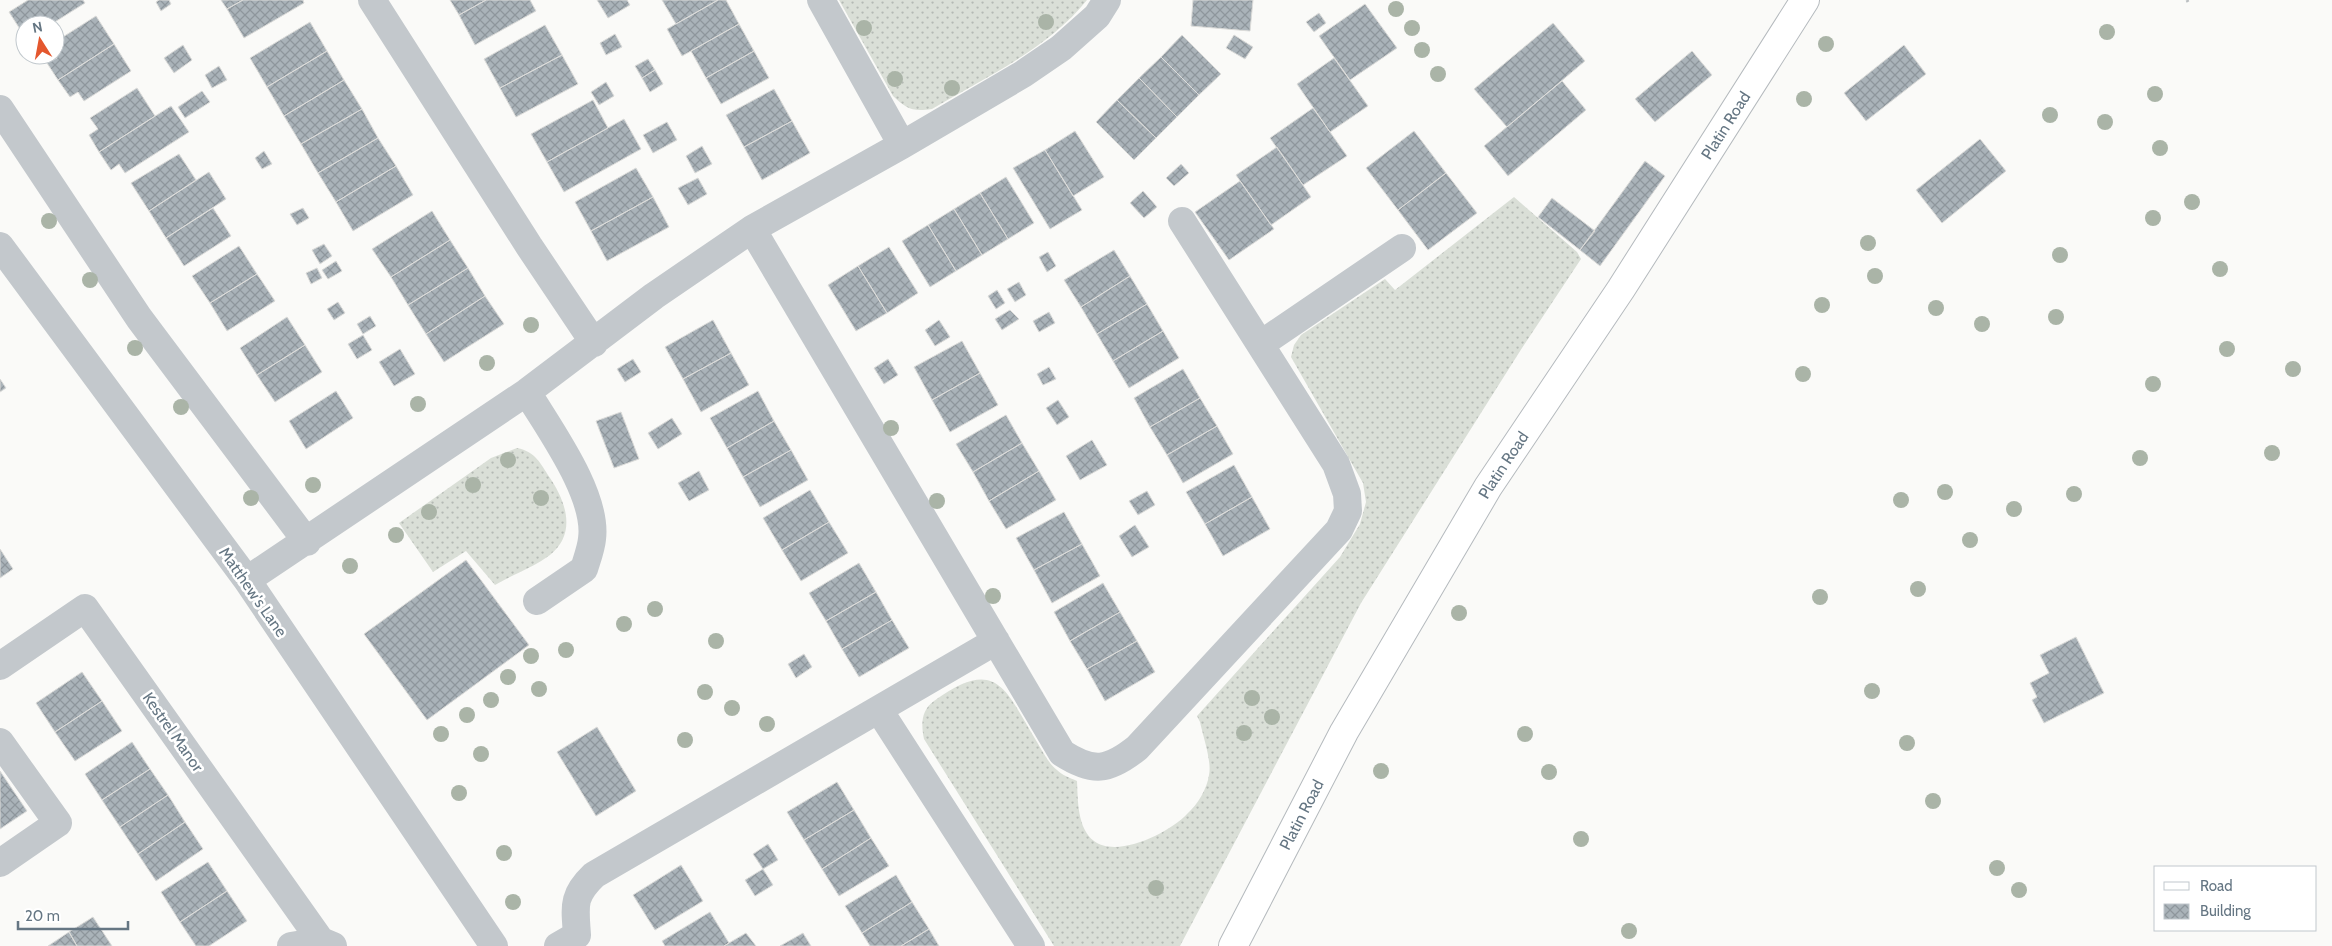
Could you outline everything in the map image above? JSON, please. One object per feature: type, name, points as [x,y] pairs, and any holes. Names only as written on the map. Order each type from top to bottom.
[{"type":"main road","name":"Platin Road","points":[[1232,946],[1344,732],[1488,488],[1621,290],[1805,0]]},
{"type":"street","points":[[372,0],[529,246],[594,342]]},
{"type":"street","points":[[821,0],[902,145]]},
{"type":"street","points":[[247,580],[527,392],[654,296],[752,229],[1014,80],[1061,48],[1097,16],[1107,0]]},
{"type":"street","points":[[0,109],[139,318],[306,542]]},
{"type":"street","points":[[752,229],[1062,753],[1079,764],[1104,767],[1122,759],[1137,748],[1340,530],[1348,511],[1347,494],[1340,472],[1182,221]]},
{"type":"street","name":"Matthew's Lane","points":[[0,246],[247,580],[494,946]]},
{"type":"street","points":[[1260,344],[1402,248]]},
{"type":"street","points":[[527,392],[568,458],[584,492],[590,514],[592,538],[584,569],[537,602]]},
{"type":"street","name":"Kestrel Manor","points":[[0,666],[85,608],[327,943]]},
{"type":"street","points":[[573,942],[575,909],[580,889],[594,875],[996,641]]},
{"type":"street","points":[[879,710],[1031,946]]},
{"type":"street","points":[[0,742],[58,823],[0,863]]},
{"type":"street","name":"Kestrel Manor","points":[[291,946],[327,943]]},
{"type":"shaded area","points":[[839,0],[1087,0],[1054,33],[1035,48],[932,109],[915,110],[906,107],[893,96]]},
{"type":"shaded area","points":[[1514,197],[1577,252],[1581,259],[1522,348],[1361,603],[1180,946],[1054,946],[924,739],[922,723],[924,713],[934,701],[955,687],[973,681],[986,680],[998,685],[1016,707],[1051,764],[1061,773],[1077,781],[1081,821],[1084,829],[1094,841],[1104,846],[1129,845],[1156,835],[1179,821],[1198,801],[1206,786],[1210,770],[1200,722],[1197,716],[1340,557],[1360,524],[1366,502],[1363,483],[1291,357],[1294,345],[1301,335],[1385,279],[1395,290]]},
{"type":"shaded area","points":[[517,448],[529,452],[537,459],[561,497],[566,517],[566,527],[564,537],[558,546],[544,559],[495,585],[466,551],[433,572],[399,523],[491,458]]},
{"type":"building","points":[[28,0],[83,0],[85,3],[65,16],[15,15],[15,21],[9,12]]},
{"type":"building","points":[[159,0],[169,0],[171,4],[161,11],[156,2]]},
{"type":"building","points":[[221,0],[243,0],[227,9]]},
{"type":"building","points":[[243,0],[303,0],[304,3],[244,38],[227,9]]},
{"type":"building","points":[[450,0],[486,0],[459,15]]},
{"type":"building","points":[[486,0],[530,0],[536,11],[475,45],[459,15]]},
{"type":"building","points":[[597,0],[627,0],[630,5],[608,18]]},
{"type":"building","points":[[662,0],[718,0],[676,24]]},
{"type":"building","points":[[718,0],[726,0],[739,24],[682,56],[667,29]]},
{"type":"building","points":[[1193,0],[1253,0],[1250,31],[1191,26]]},
{"type":"building","points":[[1365,4],[1397,48],[1350,80],[1319,36]]},
{"type":"building","points":[[1319,13],[1326,23],[1314,32],[1306,22]]},
{"type":"building","points":[[96,16],[114,44],[58,80],[48,65],[65,65],[65,36]]},
{"type":"building","points":[[310,22],[327,51],[267,87],[250,58]]},
{"type":"building","points":[[1553,23],[1585,61],[1507,127],[1474,89]]},
{"type":"building","points":[[739,24],[754,51],[706,78],[691,51]]},
{"type":"building","points":[[545,25],[562,55],[500,88],[484,59]]},
{"type":"building","points":[[615,34],[622,47],[606,55],[600,43]]},
{"type":"building","points":[[1182,35],[1221,74],[1199,95],[1161,57]]},
{"type":"building","points":[[1234,35],[1253,47],[1245,59],[1226,48]]},
{"type":"building","points":[[114,44],[131,71],[84,101],[78,92],[70,97],[58,80]]},
{"type":"building","points":[[183,45],[192,60],[174,73],[164,58]]},
{"type":"building","points":[[1904,45],[1926,74],[1866,121],[1844,93]]},
{"type":"building","points":[[327,51],[344,80],[284,116],[267,87]]},
{"type":"building","points":[[754,51],[769,78],[721,104],[706,78]]},
{"type":"building","points":[[1692,51],[1712,75],[1655,122],[1635,99]]},
{"type":"building","points":[[562,55],[578,84],[516,117],[500,88]]},
{"type":"building","points":[[1161,57],[1199,95],[1177,117],[1139,78]]},
{"type":"building","points":[[1334,58],[1368,106],[1330,132],[1297,84]]},
{"type":"building","points":[[648,59],[655,70],[642,78],[635,66]]},
{"type":"building","points":[[219,66],[227,80],[212,88],[205,75]]},
{"type":"building","points":[[655,70],[663,84],[650,92],[642,78]]},
{"type":"building","points":[[1139,78],[1177,117],[1156,138],[1117,100]]},
{"type":"building","points":[[344,80],[362,109],[301,144],[284,116]]},
{"type":"building","points":[[1562,81],[1586,110],[1508,176],[1484,146]]},
{"type":"building","points":[[606,82],[614,96],[599,105],[591,92]]},
{"type":"building","points":[[137,88],[155,116],[99,152],[89,135],[98,129],[90,118]]},
{"type":"building","points":[[774,89],[792,121],[744,147],[726,115]]},
{"type":"building","points":[[202,91],[210,102],[185,118],[178,107]]},
{"type":"building","points":[[593,100],[608,128],[547,162],[531,134]]},
{"type":"building","points":[[1117,100],[1156,138],[1134,160],[1096,122]]},
{"type":"building","points":[[171,106],[189,132],[125,173],[119,164],[111,170],[99,152]]},
{"type":"building","points":[[1313,108],[1347,156],[1303,185],[1270,138]]},
{"type":"building","points":[[362,109],[378,138],[318,173],[301,144]]},
{"type":"building","points":[[624,119],[641,149],[564,192],[547,162]]},
{"type":"building","points":[[792,121],[810,153],[762,180],[744,147]]},
{"type":"building","points":[[667,122],[677,140],[653,153],[643,135]]},
{"type":"building","points":[[1075,131],[1104,177],[1073,196],[1045,150]]},
{"type":"building","points":[[1414,131],[1446,173],[1398,210],[1366,168]]},
{"type":"building","points":[[378,138],[396,166],[336,202],[318,173]]},
{"type":"building","points":[[1980,139],[2006,171],[1942,223],[1916,190]]},
{"type":"building","points":[[702,146],[712,164],[695,173],[686,156]]},
{"type":"building","points":[[1277,147],[1311,197],[1271,225],[1236,175]]},
{"type":"building","points":[[1045,150],[1082,210],[1050,229],[1013,168]]},
{"type":"building","points":[[264,151],[272,164],[262,169],[255,158]]},
{"type":"building","points":[[179,154],[196,180],[149,211],[131,183]]},
{"type":"building","points":[[1645,161],[1665,176],[1600,266],[1580,250]]},
{"type":"building","points":[[1181,164],[1189,173],[1174,186],[1166,178]]},
{"type":"building","points":[[396,166],[413,195],[353,231],[336,202]]},
{"type":"building","points":[[636,168],[653,197],[591,231],[575,202]]},
{"type":"building","points":[[209,172],[226,199],[166,238],[149,211]]},
{"type":"building","points":[[1446,173],[1477,213],[1428,250],[1398,210]]},
{"type":"building","points":[[1006,177],[1034,223],[1008,239],[980,193]]},
{"type":"building","points":[[698,178],[707,194],[688,205],[678,188]]},
{"type":"building","points":[[1240,181],[1274,229],[1229,260],[1195,212]]},
{"type":"building","points":[[1143,191],[1157,207],[1144,218],[1130,203]]},
{"type":"building","points":[[980,193],[1008,239],[982,255],[954,209]]},
{"type":"building","points":[[653,197],[669,227],[607,261],[591,231]]},
{"type":"building","points":[[1552,198],[1595,231],[1580,250],[1538,217]]},
{"type":"building","points":[[213,208],[231,236],[184,266],[166,238]]},
{"type":"building","points":[[303,208],[309,218],[297,225],[290,214]]},
{"type":"building","points":[[954,209],[982,255],[956,271],[928,225]]},
{"type":"building","points":[[432,211],[450,240],[391,277],[372,249]]},
{"type":"building","points":[[928,225],[956,271],[930,287],[902,241]]},
{"type":"building","points":[[450,240],[468,268],[408,305],[391,277]]},
{"type":"building","points":[[324,244],[332,256],[320,264],[312,250]]},
{"type":"building","points":[[239,246],[257,274],[210,303],[192,276]]},
{"type":"building","points":[[889,247],[918,293],[887,313],[858,266]]},
{"type":"building","points":[[1114,250],[1130,276],[1081,307],[1064,280]]},
{"type":"building","points":[[1048,252],[1056,266],[1047,272],[1039,257]]},
{"type":"building","points":[[336,261],[342,271],[328,279],[322,270]]},
{"type":"building","points":[[858,266],[887,313],[856,331],[828,285]]},
{"type":"building","points":[[317,268],[322,278],[311,284],[306,273]]},
{"type":"building","points":[[468,268],[485,296],[426,334],[408,305]]},
{"type":"building","points":[[257,274],[275,301],[227,331],[210,303]]},
{"type":"building","points":[[1130,276],[1147,304],[1097,334],[1081,307]]},
{"type":"building","points":[[1019,282],[1026,295],[1015,302],[1007,289]]},
{"type":"building","points":[[997,290],[1005,303],[996,309],[988,296]]},
{"type":"building","points":[[485,296],[504,324],[444,362],[426,334]]},
{"type":"building","points":[[338,302],[345,313],[334,320],[327,309]]},
{"type":"building","points":[[1147,304],[1163,331],[1113,361],[1097,334]]},
{"type":"building","points":[[1010,310],[1019,319],[1002,330],[995,319]]},
{"type":"building","points":[[1049,312],[1055,323],[1039,332],[1033,321]]},
{"type":"building","points":[[370,316],[376,326],[363,334],[357,324]]},
{"type":"building","points":[[287,317],[305,345],[257,375],[240,348]]},
{"type":"building","points":[[713,320],[731,353],[683,379],[665,347]]},
{"type":"building","points":[[939,320],[950,337],[935,346],[925,330]]},
{"type":"building","points":[[1163,331],[1179,358],[1129,388],[1113,361]]},
{"type":"building","points":[[363,335],[372,350],[357,359],[348,344]]},
{"type":"building","points":[[962,341],[980,373],[932,400],[914,367]]},
{"type":"building","points":[[305,345],[322,372],[275,402],[257,375]]},
{"type":"building","points":[[400,349],[415,374],[394,386],[379,362]]},
{"type":"building","points":[[731,353],[749,385],[701,412],[683,379]]},
{"type":"building","points":[[633,359],[641,372],[625,382],[617,369]]},
{"type":"building","points":[[888,359],[898,375],[884,384],[874,368]]},
{"type":"building","points":[[1049,367],[1056,379],[1043,385],[1037,374]]},
{"type":"building","points":[[1183,369],[1200,398],[1150,427],[1134,398]]},
{"type":"building","points":[[980,373],[998,405],[950,432],[932,400]]},
{"type":"building","points":[[0,379],[6,388],[0,392]]},
{"type":"building","points":[[336,391],[353,418],[306,449],[289,421]]},
{"type":"building","points":[[758,391],[774,421],[727,448],[710,418]]},
{"type":"building","points":[[1200,398],[1217,426],[1167,455],[1150,427]]},
{"type":"building","points":[[1058,400],[1069,417],[1057,425],[1046,408]]},
{"type":"building","points":[[621,412],[639,459],[614,468],[596,421]]},
{"type":"building","points":[[1006,415],[1022,443],[973,472],[956,444]]},
{"type":"building","points":[[672,418],[682,434],[658,449],[648,433]]},
{"type":"building","points":[[774,421],[791,450],[743,477],[727,448]]},
{"type":"building","points":[[1217,426],[1233,454],[1183,483],[1167,455]]},
{"type":"building","points":[[1092,440],[1107,465],[1080,480],[1066,456]]},
{"type":"building","points":[[1022,443],[1039,471],[989,501],[973,472]]},
{"type":"building","points":[[791,450],[808,480],[760,507],[743,477]]},
{"type":"building","points":[[1234,465],[1252,497],[1205,524],[1186,492]]},
{"type":"building","points":[[699,471],[709,490],[689,501],[678,483]]},
{"type":"building","points":[[1039,471],[1056,500],[1006,529],[989,501]]},
{"type":"building","points":[[810,490],[829,522],[782,550],[763,518]]},
{"type":"building","points":[[1147,491],[1155,505],[1138,515],[1129,501]]},
{"type":"building","points":[[1252,497],[1270,529],[1223,556],[1205,524]]},
{"type":"building","points":[[1064,512],[1082,544],[1034,570],[1016,538]]},
{"type":"building","points":[[829,522],[848,553],[801,581],[782,550]]},
{"type":"building","points":[[1135,525],[1149,547],[1132,557],[1119,536]]},
{"type":"building","points":[[1082,544],[1100,576],[1052,603],[1034,570]]},
{"type":"building","points":[[0,549],[13,569],[0,578]]},
{"type":"building","points":[[466,560],[529,645],[427,720],[364,634]]},
{"type":"building","points":[[859,563],[876,592],[826,621],[809,593]]},
{"type":"building","points":[[1103,583],[1120,612],[1070,641],[1054,612]]},
{"type":"building","points":[[876,592],[892,620],[842,649],[826,621]]},
{"type":"building","points":[[1120,612],[1137,641],[1087,669],[1070,641]]},
{"type":"building","points":[[892,620],[909,648],[859,677],[842,649]]},
{"type":"building","points":[[2076,637],[2104,693],[2044,723],[2032,700],[2037,697],[2030,683],[2049,673],[2040,655]]},
{"type":"building","points":[[1137,641],[1155,672],[1105,701],[1087,669]]},
{"type":"building","points":[[804,654],[812,667],[796,678],[788,664]]},
{"type":"building","points":[[82,672],[102,701],[55,732],[36,703]]},
{"type":"building","points":[[102,701],[122,731],[75,761],[55,732]]},
{"type":"building","points":[[597,727],[636,791],[596,816],[557,752]]},
{"type":"building","points":[[132,742],[150,769],[102,800],[85,774]]},
{"type":"building","points":[[150,769],[168,795],[120,827],[102,800]]},
{"type":"building","points":[[0,771],[27,811],[0,829]]},
{"type":"building","points":[[837,782],[854,810],[804,840],[787,812]]},
{"type":"building","points":[[168,795],[185,822],[138,854],[120,827]]},
{"type":"building","points":[[854,810],[871,838],[822,869],[804,840]]},
{"type":"building","points":[[185,822],[203,849],[156,881],[138,854]]},
{"type":"building","points":[[871,838],[889,866],[839,896],[822,869]]},
{"type":"building","points":[[768,844],[778,860],[763,869],[753,854]]},
{"type":"building","points":[[208,862],[227,891],[180,922],[161,892]]},
{"type":"building","points":[[681,865],[703,901],[655,930],[633,895]]},
{"type":"building","points":[[763,869],[773,885],[755,896],[745,880]]},
{"type":"building","points":[[896,875],[912,902],[862,933],[845,906]]},
{"type":"building","points":[[227,891],[247,921],[209,946],[196,946],[180,922]]},
{"type":"building","points":[[912,902],[929,929],[901,946],[870,946],[862,933]]},
{"type":"building","points":[[710,912],[729,943],[724,946],[665,946],[662,941]]},
{"type":"building","points":[[93,917],[112,946],[77,946],[69,932]]},
{"type":"building","points":[[929,929],[939,946],[901,946]]},
{"type":"building","points":[[69,932],[77,946],[48,946]]},
{"type":"building","points":[[746,933],[756,946],[724,946],[729,943]]},
{"type":"building","points":[[803,933],[811,946],[780,946]]}]
